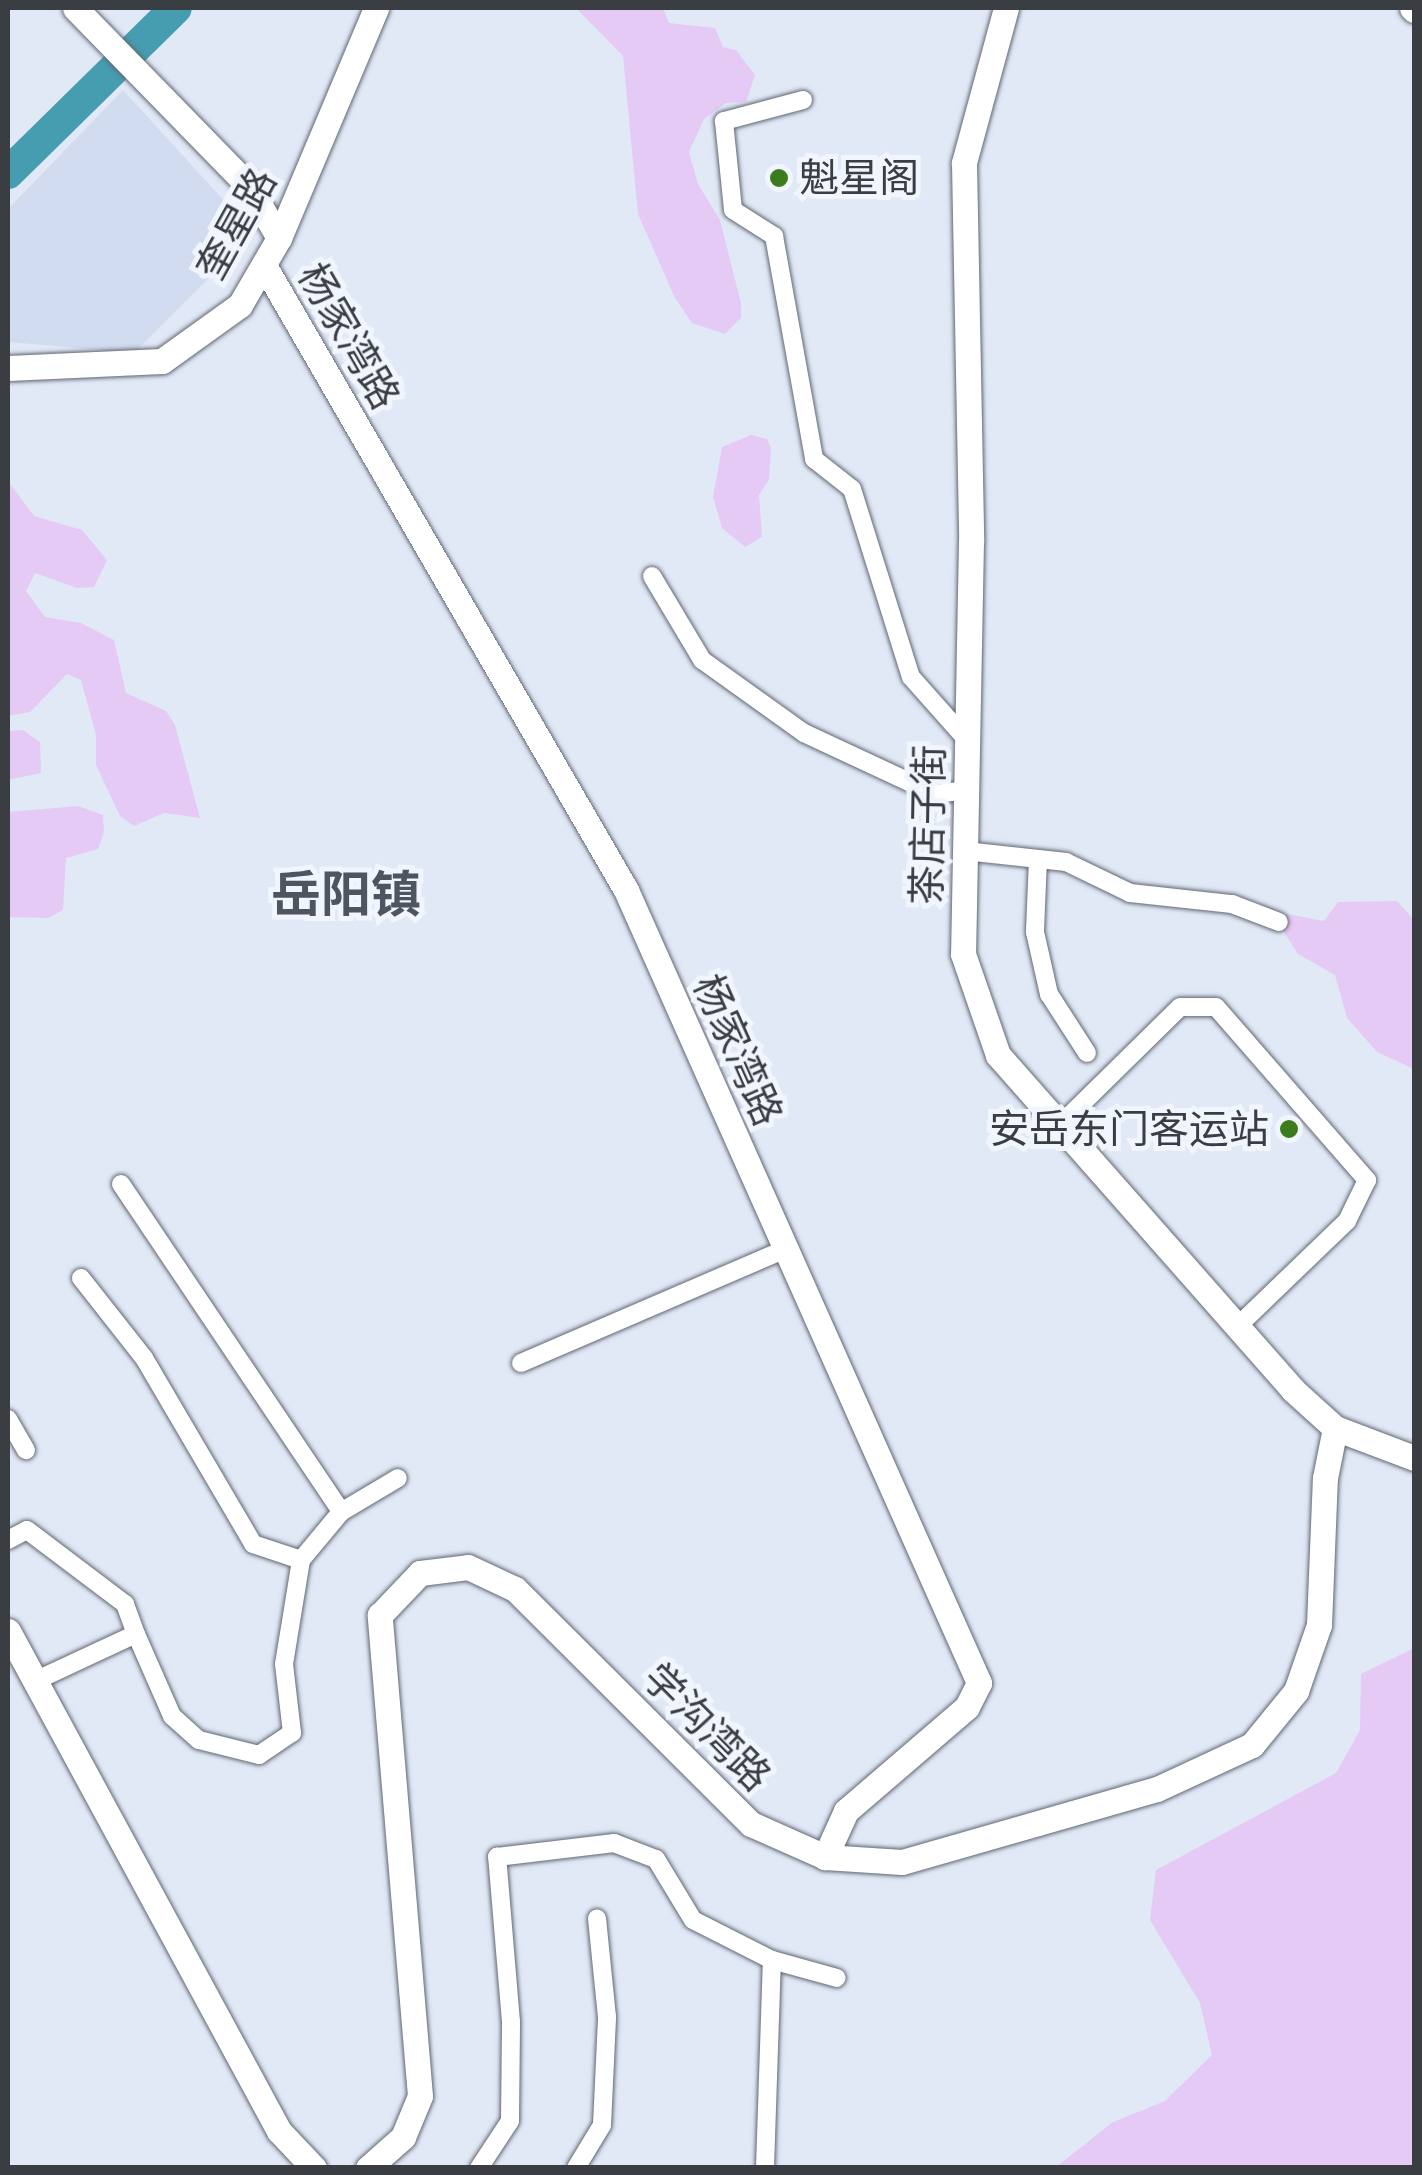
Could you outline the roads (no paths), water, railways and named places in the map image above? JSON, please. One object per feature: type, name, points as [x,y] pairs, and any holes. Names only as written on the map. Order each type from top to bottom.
[{"type":"street","points":[[75,8],[100,26],[248,185],[279,238]]},
{"type":"street","name":"奎星路","points":[[8,368],[162,361],[240,305],[279,238],[376,8]]},
{"type":"street","name":"茶店子街","points":[[1006,8],[964,163],[967,740],[963,954],[998,1055],[1060,1125],[1335,1428],[1414,1458]]},
{"type":"street","points":[[803,100],[724,122],[733,210],[774,236],[814,459],[852,489],[911,677],[967,740]]},
{"type":"street","name":"杨家湾路","points":[[265,266],[626,890],[978,1682],[967,1707],[846,1811],[824,1856]]},
{"type":"street","points":[[652,576],[702,660],[804,733],[935,794],[966,790]]},
{"type":"street","points":[[965,851],[1066,862],[1130,893],[1232,904],[1280,922]]},
{"type":"street","points":[[1038,859],[1035,932],[1050,994],[1087,1053]]},
{"type":"street","points":[[1060,1125],[1180,1007],[1216,1007],[1367,1180],[1347,1221],[1239,1325]]},
{"type":"street","points":[[122,1184],[341,1512]]},
{"type":"street","points":[[521,1364],[786,1249]]},
{"type":"street","points":[[81,1278],[144,1358],[252,1544],[301,1560]]},
{"type":"street","points":[[8,1419],[26,1450]]},
{"type":"street","name":"学沟湾路","points":[[368,2168],[403,2138],[420,2096],[380,1615],[420,1573],[468,1568],[515,1589],[751,1824],[824,1856],[902,1862],[1156,1789],[1252,1744],[1296,1690],[1319,1625],[1325,1478],[1335,1428]]},
{"type":"street","points":[[8,1540],[27,1530],[124,1604],[172,1716],[199,1740],[259,1755],[292,1734],[284,1664],[301,1560],[341,1512],[398,1478]]},
{"type":"street","points":[[8,1631],[279,2131],[314,2168]]},
{"type":"street","points":[[35,1682],[136,1634]]},
{"type":"street","points":[[479,2168],[510,2122],[511,2022],[498,1857],[614,1843],[656,1859],[693,1920],[772,1960],[837,1978]]},
{"type":"street","points":[[576,2168],[602,2126],[607,2018],[597,1919]]},
{"type":"street","points":[[766,2168],[772,1960]]},
{"type":"waterway","points":[[8,173],[176,8]]},
{"type":"place","name":"魁星阁","points":[[779,178]]},
{"type":"place","name":"安岳东门客运站","points":[[1289,1129]]},
{"type":"district","name":"岳阳镇","points":[[346,895]]}]
